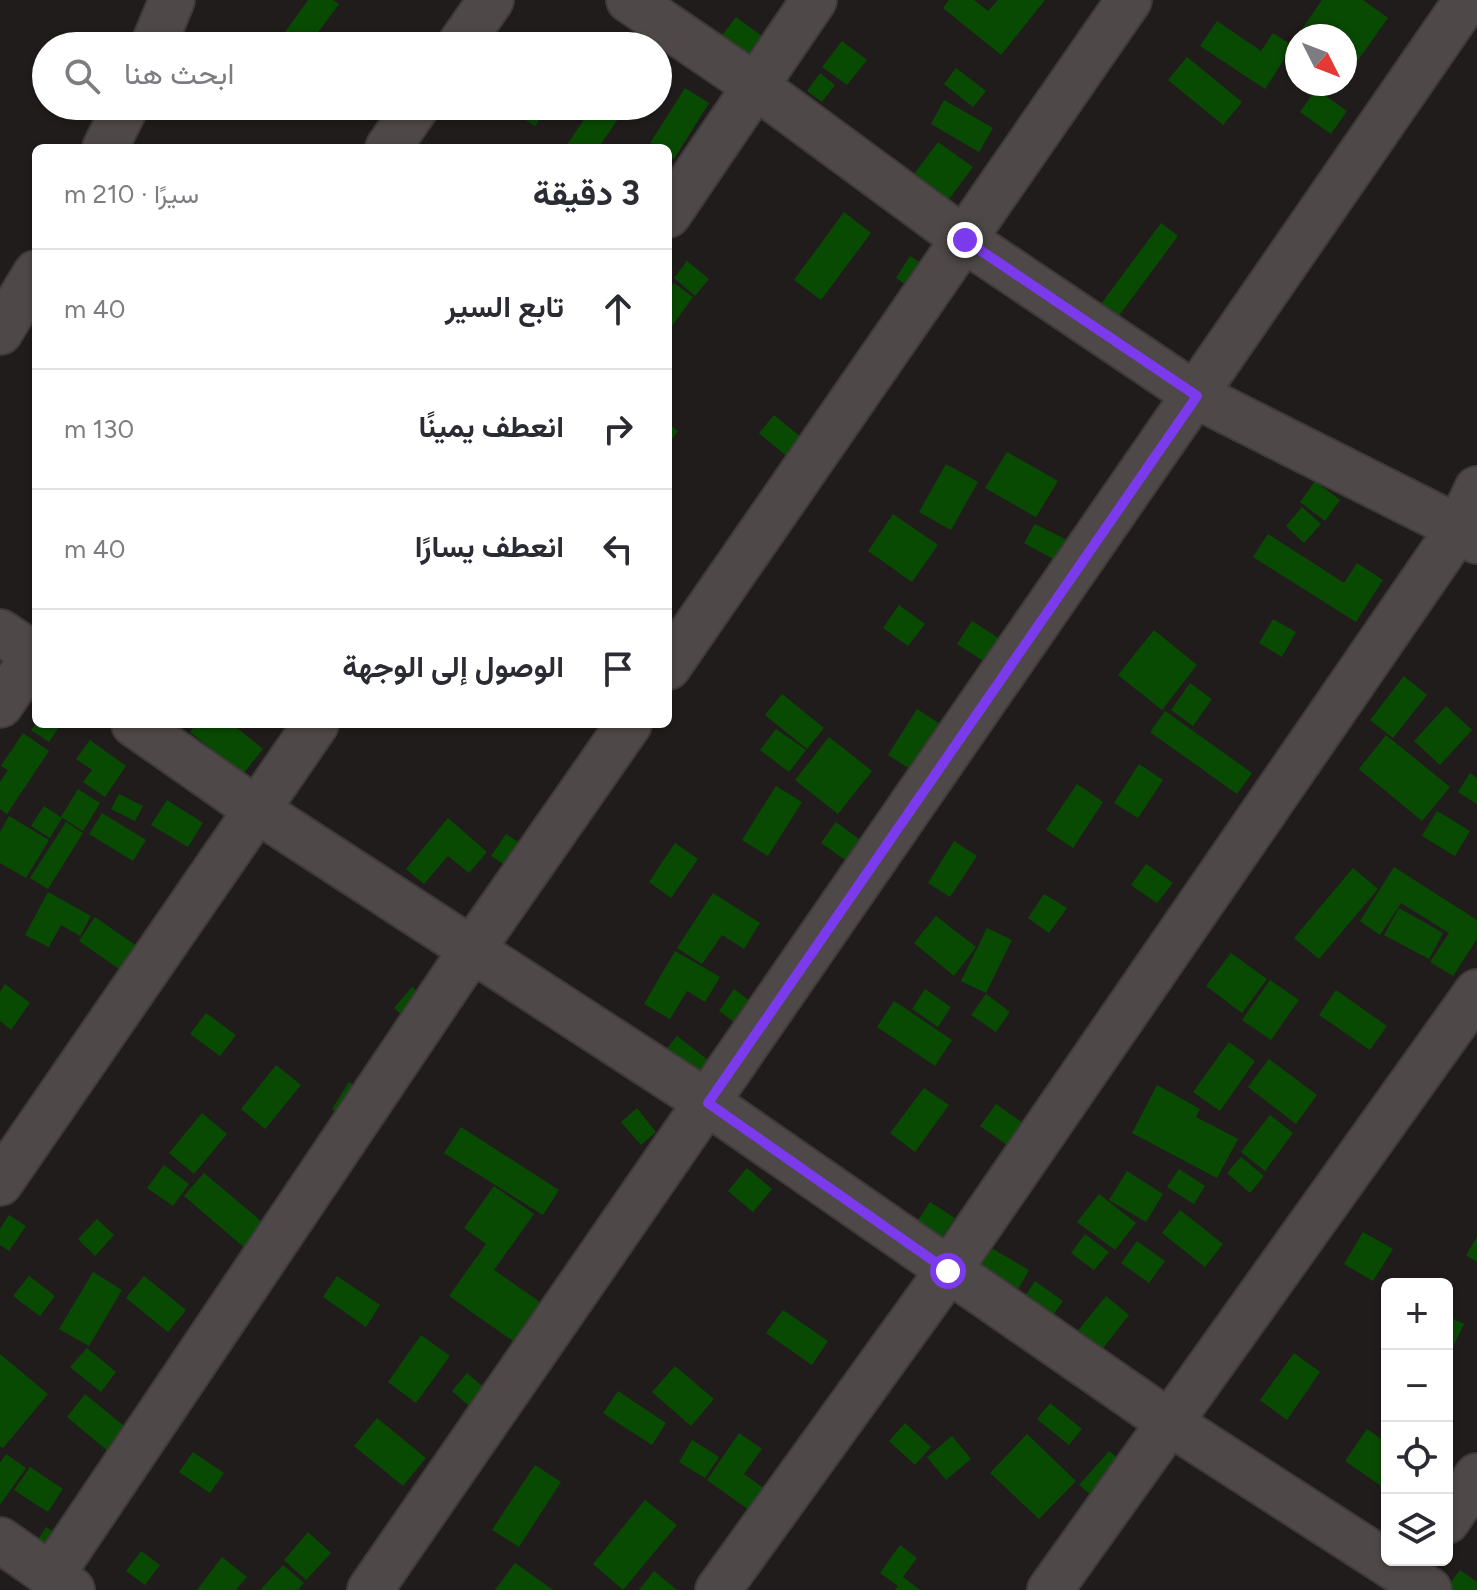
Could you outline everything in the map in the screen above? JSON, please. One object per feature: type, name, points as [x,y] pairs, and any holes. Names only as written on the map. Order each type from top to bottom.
[{"type":"street","points":[[159,32],[172,0]]},
{"type":"street","points":[[469,32],[491,0]]},
{"type":"street","points":[[629,0],[757,87],[965,240],[1197,396],[1468,535]]},
{"type":"street","points":[[672,209],[814,0]]},
{"type":"street","points":[[672,661],[1129,0]]},
{"type":"street","points":[[370,1590],[1197,396],[1467,0]]},
{"type":"street","points":[[107,144],[119,120]]},
{"type":"street","points":[[391,144],[407,120]]},
{"type":"street","points":[[0,332],[32,280]]},
{"type":"street","points":[[718,1590],[948,1271],[1468,535],[1477,489]]},
{"type":"street","points":[[0,705],[27,649]]},
{"type":"street","points":[[140,728],[257,810],[708,1103],[1170,1423],[1415,1579]]},
{"type":"street","points":[[0,1183],[313,728]]},
{"type":"street","points":[[0,1540],[61,1583],[473,948],[626,728]]},
{"type":"street","points":[[1050,1590],[1477,992]]},
{"type":"street","points":[[1453,1512],[1477,1476]]},
{"type":"building","points":[[308,0],[333,0],[339,4],[318,32],[285,32]]},
{"type":"building","points":[[949,0],[974,0],[988,11],[998,0],[1045,0],[1001,55],[943,8]]},
{"type":"building","points":[[1322,0],[1363,0],[1388,18],[1357,62],[1357,24],[1305,24]]},
{"type":"building","points":[[736,17],[763,37],[750,54],[747,52],[743,55],[720,38]]},
{"type":"building","points":[[1217,21],[1261,51],[1273,33],[1285,41],[1285,58],[1265,89],[1200,46]]},
{"type":"building","points":[[842,41],[867,60],[847,85],[822,67]]},
{"type":"building","points":[[1187,57],[1242,102],[1223,125],[1168,80]]},
{"type":"building","points":[[956,68],[986,91],[973,107],[944,84]]},
{"type":"building","points":[[820,73],[835,85],[822,102],[807,91]]},
{"type":"building","points":[[685,88],[709,103],[674,159],[672,144],[650,143],[665,120],[672,120],[672,108]]},
{"type":"building","points":[[1311,96],[1326,96],[1347,111],[1331,134],[1300,112]]},
{"type":"building","points":[[944,100],[993,128],[979,152],[931,124]]},
{"type":"building","points":[[584,120],[617,120],[601,144],[568,144]]},
{"type":"building","points":[[938,142],[973,167],[949,199],[914,174]]},
{"type":"building","points":[[844,212],[871,233],[821,300],[794,280]]},
{"type":"building","points":[[1161,223],[1178,236],[1118,317],[1101,304]]},
{"type":"building","points":[[910,256],[933,270],[918,293],[896,278]]},
{"type":"building","points":[[687,261],[709,279],[695,296],[674,278]]},
{"type":"building","points":[[674,283],[693,297],[672,326]]},
{"type":"building","points":[[774,415],[813,447],[797,465],[759,433]]},
{"type":"building","points":[[1007,452],[1058,481],[1036,517],[985,488]]},
{"type":"building","points":[[946,464],[978,482],[951,530],[919,512]]},
{"type":"building","points":[[1315,481],[1340,500],[1325,521],[1300,502]]},
{"type":"building","points":[[1302,507],[1321,524],[1304,543],[1286,526]]},
{"type":"building","points":[[893,514],[938,545],[912,582],[868,551]]},
{"type":"building","points":[[1035,524],[1067,540],[1055,560],[1024,543]]},
{"type":"building","points":[[1268,534],[1344,583],[1357,563],[1383,580],[1356,622],[1253,557]]},
{"type":"building","points":[[899,605],[925,624],[908,646],[883,628]]},
{"type":"building","points":[[1273,619],[1296,632],[1282,657],[1259,643]]},
{"type":"building","points":[[972,621],[1003,641],[988,664],[957,644]]},
{"type":"building","points":[[1154,630],[1197,665],[1162,710],[1118,675]]},
{"type":"building","points":[[1404,676],[1427,695],[1393,738],[1370,720]]},
{"type":"building","points":[[1190,683],[1212,699],[1193,726],[1171,710]]},
{"type":"building","points":[[782,694],[824,728],[807,749],[765,715]]},
{"type":"building","points":[[1446,706],[1472,730],[1440,765],[1414,741]]},
{"type":"building","points":[[917,709],[948,729],[918,774],[888,755]]},
{"type":"building","points":[[1165,711],[1252,773],[1237,794],[1150,732]]},
{"type":"building","points":[[33,728],[58,728],[49,742],[31,730]]},
{"type":"building","points":[[193,728],[206,728],[204,731],[207,728],[237,728],[263,749],[243,774],[190,732]]},
{"type":"building","points":[[776,729],[806,750],[789,772],[760,750]]},
{"type":"building","points":[[23,733],[49,751],[7,814],[0,809],[0,782],[8,770],[1,766]]},
{"type":"building","points":[[1386,735],[1450,787],[1422,821],[1359,769]]},
{"type":"building","points":[[829,737],[872,771],[838,814],[795,780]]},
{"type":"building","points":[[90,740],[126,766],[105,797],[83,782],[92,770],[76,759]]},
{"type":"building","points":[[1139,764],[1163,780],[1138,818],[1114,803]]},
{"type":"building","points":[[1470,773],[1477,778],[1477,804],[1458,792]]},
{"type":"building","points":[[1077,784],[1103,802],[1073,848],[1046,830]]},
{"type":"building","points":[[776,786],[802,802],[768,856],[742,840]]},
{"type":"building","points":[[78,789],[100,803],[83,831],[61,817]]},
{"type":"building","points":[[119,794],[143,806],[135,821],[111,809]]},
{"type":"building","points":[[167,800],[203,823],[188,847],[151,825]]},
{"type":"building","points":[[44,806],[62,818],[50,838],[31,826]]},
{"type":"building","points":[[1437,811],[1470,831],[1455,856],[1422,836]]},
{"type":"building","points":[[102,813],[146,840],[133,861],[89,834]]},
{"type":"building","points":[[9,816],[49,840],[26,878],[0,863],[0,832]]},
{"type":"building","points":[[448,818],[487,852],[469,873],[448,856],[424,884],[406,869]]},
{"type":"building","points":[[66,822],[83,833],[48,889],[30,878]]},
{"type":"building","points":[[836,822],[868,846],[854,866],[821,843]]},
{"type":"building","points":[[506,834],[533,851],[519,874],[491,856]]},
{"type":"building","points":[[954,841],[977,856],[950,897],[928,883]]},
{"type":"building","points":[[675,843],[698,859],[671,898],[649,882]]},
{"type":"building","points":[[1146,864],[1173,883],[1157,903],[1131,885]]},
{"type":"building","points":[[1394,867],[1477,920],[1477,939],[1453,976],[1430,962],[1449,933],[1401,903],[1380,935],[1360,921]]},
{"type":"building","points":[[1353,868],[1378,889],[1319,959],[1294,938]]},
{"type":"building","points":[[48,892],[91,916],[80,936],[61,925],[49,947],[25,935]]},
{"type":"building","points":[[713,893],[760,923],[744,949],[722,935],[702,964],[677,948]]},
{"type":"building","points":[[1044,894],[1067,908],[1049,933],[1028,918]]},
{"type":"building","points":[[1399,908],[1443,933],[1429,959],[1384,935]]},
{"type":"building","points":[[936,916],[976,947],[954,976],[914,943]]},
{"type":"building","points":[[95,917],[138,947],[122,971],[79,941]]},
{"type":"building","points":[[987,928],[1012,940],[986,993],[961,981]]},
{"type":"building","points":[[675,951],[720,977],[705,1002],[687,991],[670,1019],[644,1004]]},
{"type":"building","points":[[1231,953],[1267,979],[1242,1013],[1206,986]]},
{"type":"building","points":[[1270,980],[1299,1000],[1271,1040],[1242,1020]]},
{"type":"building","points":[[5,984],[30,1003],[11,1030],[0,1021],[0,992]]},
{"type":"building","points":[[412,987],[435,1006],[417,1028],[394,1008]]},
{"type":"building","points":[[734,989],[775,1020],[760,1041],[719,1011]]},
{"type":"building","points":[[925,989],[951,1007],[938,1027],[912,1009]]},
{"type":"building","points":[[1336,990],[1387,1026],[1370,1050],[1319,1015]]},
{"type":"building","points":[[986,994],[1010,1012],[996,1032],[971,1015]]},
{"type":"building","points":[[894,1001],[952,1040],[935,1066],[877,1027]]},
{"type":"building","points":[[206,1013],[236,1035],[220,1056],[190,1034]]},
{"type":"building","points":[[677,1036],[717,1067],[700,1088],[660,1057]]},
{"type":"building","points":[[1229,1042],[1255,1061],[1220,1111],[1193,1092]]},
{"type":"building","points":[[1269,1059],[1317,1095],[1296,1124],[1248,1087]]},
{"type":"building","points":[[276,1065],[301,1085],[265,1129],[241,1109]]},
{"type":"building","points":[[349,1082],[376,1100],[359,1126],[332,1109]]},
{"type":"building","points":[[1157,1085],[1200,1109],[1196,1117],[1238,1139],[1217,1178],[1132,1133]]},
{"type":"building","points":[[924,1088],[949,1105],[915,1152],[890,1133]]},
{"type":"building","points":[[996,1104],[1023,1123],[1007,1145],[980,1126]]},
{"type":"building","points":[[637,1108],[656,1132],[641,1145],[621,1122]]},
{"type":"building","points":[[202,1113],[227,1134],[194,1174],[169,1153]]},
{"type":"building","points":[[1270,1115],[1293,1133],[1265,1171],[1241,1152]]},
{"type":"building","points":[[461,1127],[559,1190],[543,1215],[444,1153]]},
{"type":"building","points":[[1241,1157],[1264,1176],[1250,1193],[1227,1173]]},
{"type":"building","points":[[164,1165],[189,1184],[173,1206],[147,1188]]},
{"type":"building","points":[[747,1168],[772,1189],[753,1212],[728,1191]]},
{"type":"building","points":[[1179,1169],[1205,1186],[1194,1204],[1167,1187]]},
{"type":"building","points":[[1127,1171],[1163,1194],[1146,1222],[1109,1200]]},
{"type":"building","points":[[204,1173],[287,1243],[267,1267],[184,1196]]},
{"type":"building","points":[[494,1186],[534,1214],[494,1270],[540,1302],[513,1341],[449,1296],[486,1244],[464,1228]]},
{"type":"building","points":[[1099,1194],[1136,1223],[1115,1250],[1077,1222]]},
{"type":"building","points":[[930,1202],[955,1218],[938,1243],[914,1226]]},
{"type":"building","points":[[1180,1210],[1223,1244],[1205,1267],[1162,1233]]},
{"type":"building","points":[[9,1215],[26,1226],[9,1251],[0,1245],[0,1229]]},
{"type":"building","points":[[97,1219],[114,1235],[95,1256],[78,1239]]},
{"type":"building","points":[[1363,1232],[1393,1249],[1373,1281],[1344,1264]]},
{"type":"building","points":[[1085,1234],[1109,1252],[1094,1270],[1071,1253]]},
{"type":"building","points":[[1477,1237],[1477,1262],[1466,1255]]},
{"type":"building","points":[[1137,1241],[1165,1261],[1149,1283],[1121,1263]]},
{"type":"building","points":[[986,1245],[1029,1270],[1015,1295],[972,1270]]},
{"type":"building","points":[[93,1272],[122,1290],[89,1346],[59,1329]]},
{"type":"building","points":[[29,1276],[55,1296],[40,1316],[13,1296]]},
{"type":"building","points":[[144,1276],[186,1310],[168,1332],[126,1298]]},
{"type":"building","points":[[337,1276],[380,1305],[366,1327],[323,1297]]},
{"type":"building","points":[[1035,1281],[1063,1301],[1049,1321],[1021,1302]]},
{"type":"building","points":[[1106,1296],[1129,1315],[1100,1352],[1076,1333]]},
{"type":"building","points":[[783,1310],[828,1341],[812,1365],[766,1333]]},
{"type":"building","points":[[1453,1319],[1464,1324],[1453,1347]]},
{"type":"building","points":[[421,1335],[450,1356],[416,1403],[388,1382]]},
{"type":"building","points":[[87,1348],[116,1372],[101,1392],[70,1367]]},
{"type":"building","points":[[1294,1353],[1320,1372],[1287,1420],[1260,1400]]},
{"type":"building","points":[[0,1354],[48,1394],[3,1448],[0,1446]]},
{"type":"building","points":[[675,1366],[714,1399],[691,1426],[652,1392]]},
{"type":"building","points":[[467,1373],[502,1403],[486,1421],[452,1391]]},
{"type":"building","points":[[618,1391],[666,1423],[652,1445],[603,1413]]},
{"type":"building","points":[[85,1394],[141,1440],[122,1463],[67,1417]]},
{"type":"building","points":[[1050,1403],[1082,1429],[1069,1445],[1037,1419]]},
{"type":"building","points":[[377,1418],[426,1458],[403,1486],[354,1446]]},
{"type":"building","points":[[905,1423],[931,1447],[915,1465],[889,1441]]},
{"type":"building","points":[[1367,1429],[1381,1439],[1381,1486],[1345,1461]]},
{"type":"building","points":[[739,1433],[762,1449],[744,1474],[770,1493],[756,1515],[707,1480]]},
{"type":"building","points":[[1027,1434],[1076,1481],[1039,1519],[990,1473]]},
{"type":"building","points":[[952,1436],[971,1459],[946,1480],[927,1457]]},
{"type":"building","points":[[692,1440],[719,1457],[705,1478],[679,1462]]},
{"type":"building","points":[[1109,1451],[1137,1475],[1108,1509],[1079,1485]]},
{"type":"building","points":[[193,1452],[224,1473],[210,1493],[179,1472]]},
{"type":"building","points":[[6,1454],[26,1468],[0,1505],[0,1463]]},
{"type":"building","points":[[535,1465],[561,1482],[519,1547],[492,1530]]},
{"type":"building","points":[[30,1467],[63,1489],[48,1512],[14,1490]]},
{"type":"building","points":[[645,1500],[677,1525],[623,1590],[593,1564]]},
{"type":"building","points":[[46,1527],[69,1542],[57,1557],[36,1543]]},
{"type":"building","points":[[308,1532],[331,1553],[306,1580],[284,1560]]},
{"type":"building","points":[[900,1545],[917,1558],[903,1577],[920,1590],[895,1590],[898,1586],[880,1573]]},
{"type":"building","points":[[141,1551],[160,1565],[145,1585],[126,1571]]},
{"type":"building","points":[[222,1557],[247,1577],[236,1590],[197,1590]]},
{"type":"building","points":[[515,1563],[553,1590],[495,1590]]},
{"type":"building","points":[[283,1565],[304,1583],[298,1590],[260,1590]]},
{"type":"building","points":[[1460,1570],[1477,1582],[1477,1590],[1445,1590]]},
{"type":"building","points":[[654,1571],[677,1590],[639,1590]]},
{"type":"route","points":[[948,1271],[708,1103],[1197,396],[965,240]]}]
